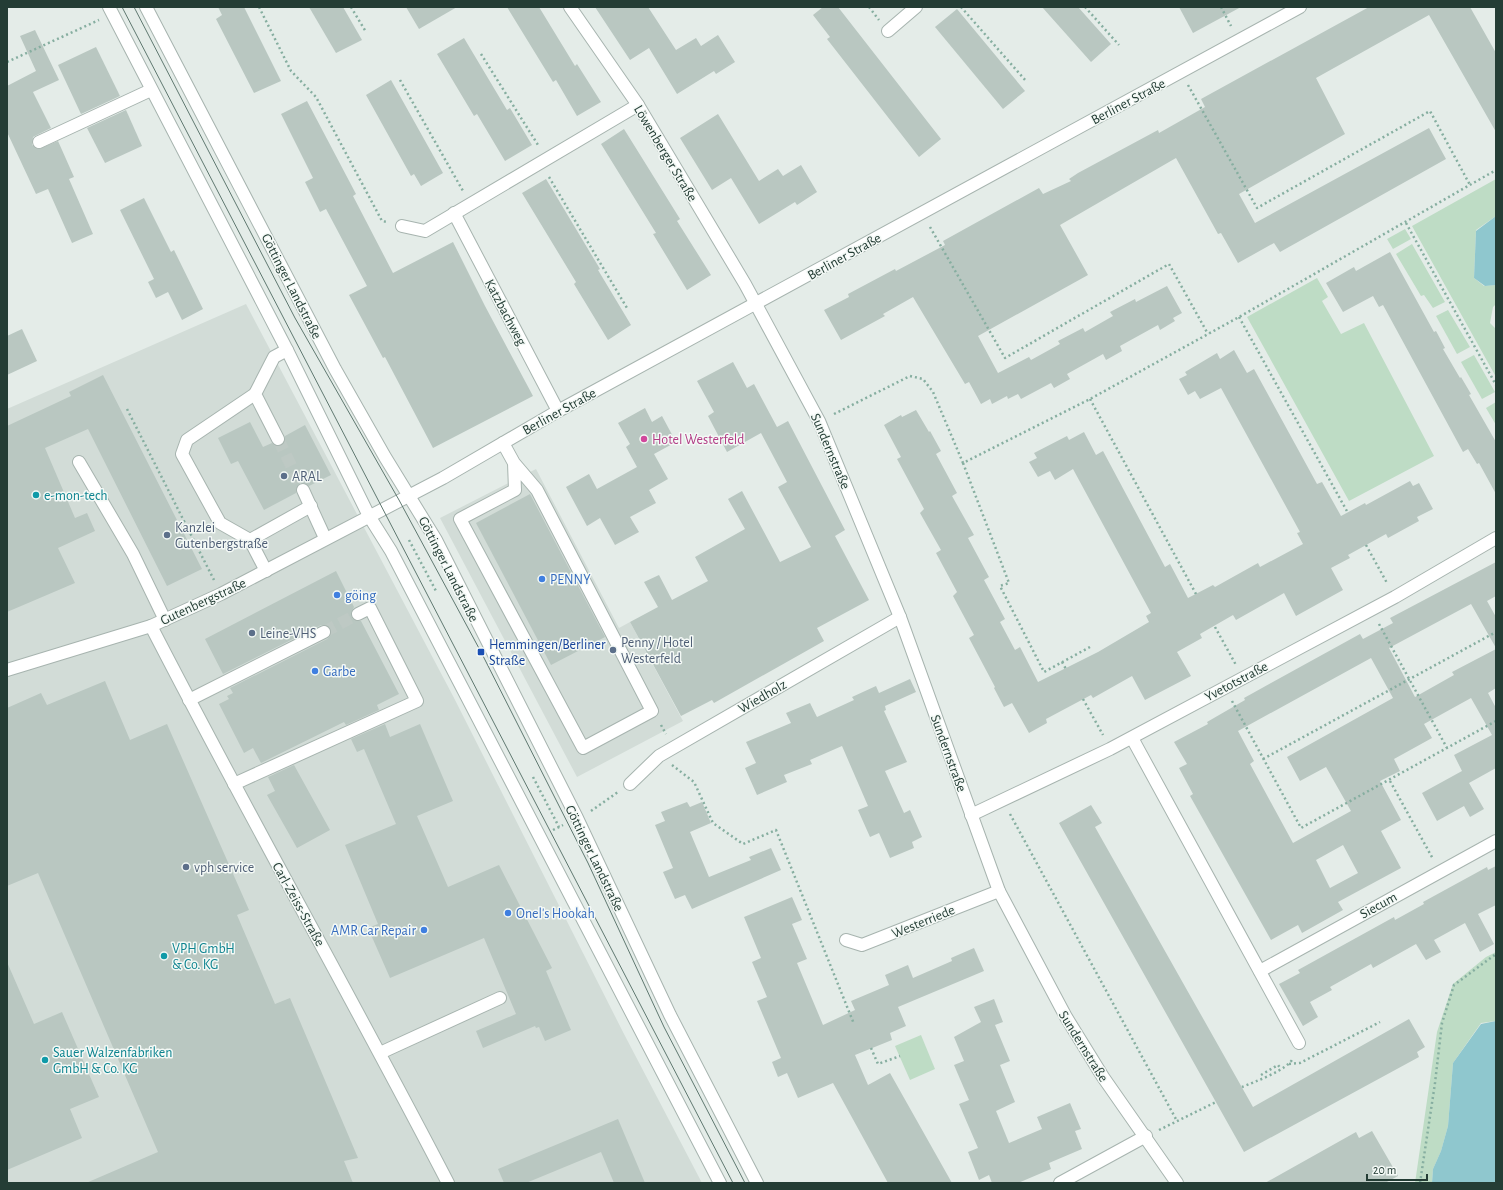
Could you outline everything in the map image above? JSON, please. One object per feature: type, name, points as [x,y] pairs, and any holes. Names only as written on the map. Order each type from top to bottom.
[{"type":"street","name":"Göttinger Landstraße","points":[[146,7],[335,369],[385,457],[436,540],[577,818],[670,1015],[757,1183]]},
{"type":"street","name":"Löwenberger Straße","points":[[570,7],[638,105],[755,304]]},
{"type":"street","points":[[888,31],[916,7]]},
{"type":"street","name":"Berliner Straße","points":[[388,506],[558,411],[1300,7]]},
{"type":"street","points":[[111,11],[287,350],[369,516],[391,551],[431,627],[720,1183]]},
{"type":"street","points":[[38,142],[151,90]]},
{"type":"street","points":[[402,226],[425,231],[638,105]]},
{"type":"street","name":"Katzbachweg","points":[[454,213],[558,411]]},
{"type":"street","name":"Sundernstraße","points":[[755,304],[819,421],[900,617],[999,890],[1066,1017],[1103,1077],[1146,1136],[1177,1183]]},
{"type":"street","points":[[266,571],[250,540],[220,523],[182,454],[187,440],[255,394],[274,357],[287,350]]},
{"type":"street","points":[[255,394],[278,439]]},
{"type":"street","points":[[503,443],[514,463],[538,490],[652,711],[583,748],[460,519],[515,490],[514,463]]},
{"type":"street","points":[[80,462],[133,554],[165,620]]},
{"type":"street","points":[[303,490],[325,538]]},
{"type":"street","points":[[250,540],[311,506]]},
{"type":"street","name":"Gutenbergstraße","points":[[7,670],[165,620],[222,594],[325,538],[388,506]]},
{"type":"street","name":"Yvetotstraße","points":[[971,815],[1132,738],[1370,608],[1395,597],[1496,538]]},
{"type":"street","points":[[234,784],[417,701],[370,608],[358,614]]},
{"type":"street","name":"Wiedholz","points":[[630,784],[659,756],[900,617]]},
{"type":"street","name":"Carl-Zeiss-Straße","points":[[150,626],[380,1053],[448,1183]]},
{"type":"street","points":[[189,700],[324,632]]},
{"type":"street","points":[[1132,738],[1299,1043]]},
{"type":"street","name":"Siecum","points":[[1260,971],[1496,841]]},
{"type":"street","name":"Westerriede","points":[[846,940],[862,945],[999,890]]},
{"type":"street","points":[[380,1053],[500,998]]},
{"type":"street","points":[[1060,1183],[1146,1136]]},
{"type":"path","points":[[258,7],[291,70],[316,97],[382,221],[402,226]]},
{"type":"path","points":[[351,7],[366,32]]},
{"type":"path","points":[[961,7],[1026,80]]},
{"type":"path","points":[[1085,7],[1119,45]]},
{"type":"path","points":[[1221,7],[1239,40]]},
{"type":"path","points":[[7,62],[111,11]]},
{"type":"path","points":[[481,54],[627,308]]},
{"type":"path","points":[[1181,72],[1257,208],[1430,111],[1470,185]]},
{"type":"path","points":[[400,80],[470,204]]},
{"type":"path","points":[[964,463],[1090,399],[1239,317],[1406,223],[1496,170]]},
{"type":"path","points":[[922,212],[1005,358],[1169,264],[1208,334]]},
{"type":"path","points":[[1406,223],[1496,385]]},
{"type":"path","points":[[1239,317],[1348,513]]},
{"type":"path","points":[[819,421],[910,376],[923,379],[933,392],[964,463],[1009,583],[1000,586],[1044,672],[1090,646]]},
{"type":"path","points":[[1090,399],[1196,594]]},
{"type":"path","points":[[127,409],[222,594]]},
{"type":"path","points":[[405,543],[414,538]]},
{"type":"path","points":[[409,540],[436,591]]},
{"type":"path","points":[[1366,545],[1395,597]]},
{"type":"path","points":[[1370,608],[1447,748]]},
{"type":"path","points":[[1214,626],[1243,678]]},
{"type":"path","points":[[1263,759],[1496,632]]},
{"type":"path","points":[[1062,662],[1066,669]]},
{"type":"path","points":[[1224,687],[1301,828],[1390,781],[1496,721]]},
{"type":"path","points":[[1083,699],[1110,749]]},
{"type":"path","points":[[652,711],[675,747]]},
{"type":"path","points":[[659,756],[694,782],[713,823],[743,844],[776,830],[854,1024]]},
{"type":"path","points":[[533,777],[559,827]]},
{"type":"path","points":[[1390,781],[1440,871]]},
{"type":"path","points":[[588,813],[630,784]]},
{"type":"path","points":[[1003,801],[1177,1122]]},
{"type":"path","points":[[1420,1183],[1435,1084],[1442,1023],[1454,985],[1496,954]]},
{"type":"path","points":[[1289,1064],[1300,1063],[1380,1022]]},
{"type":"path","points":[[1242,1087],[1289,1064],[1294,1059],[1290,1051],[1299,1043]]},
{"type":"path","points":[[871,1048],[878,1064],[900,1056]]},
{"type":"path","points":[[1261,1075],[1278,1065],[1281,1069]]},
{"type":"path","points":[[1146,1136],[1216,1102]]},
{"type":"shaded area","points":[[246,304],[453,696],[624,1034],[702,1183],[7,1183],[7,409]]},
{"type":"shaded area","points":[[536,469],[619,628],[630,622],[683,721],[577,777],[440,518]]},
{"type":"green space","points":[[1496,179],[1496,216],[1476,230],[1474,278],[1484,286],[1496,285],[1496,304],[1493,307],[1490,323],[1496,329],[1496,377],[1412,226]]},
{"type":"green space","points":[[1405,229],[1411,239],[1393,249],[1387,239]]},
{"type":"green space","points":[[1412,244],[1445,302],[1433,308],[1424,295],[1421,296],[1396,254]]},
{"type":"green space","points":[[1317,278],[1328,297],[1322,301],[1341,334],[1364,323],[1434,456],[1349,501],[1247,317]]},
{"type":"green space","points":[[1448,310],[1470,347],[1457,354],[1436,316]]},
{"type":"green space","points":[[1474,355],[1495,392],[1482,399],[1461,362]]},
{"type":"green space","points":[[1496,402],[1496,425],[1486,408]]},
{"type":"green space","points":[[1496,952],[1496,1021],[1481,1023],[1453,1063],[1448,1126],[1441,1151],[1433,1169],[1432,1183],[1415,1183],[1437,1032],[1453,984],[1486,957]]},
{"type":"green space","points":[[921,1035],[935,1069],[910,1080],[895,1046]]},
{"type":"water","points":[[1496,216],[1496,285],[1485,286],[1474,278],[1476,231]]},
{"type":"water","points":[[1496,1021],[1496,1183],[1432,1183],[1433,1169],[1441,1151],[1448,1126],[1453,1063],[1481,1024]]},
{"type":"building","points":[[218,7],[244,7],[281,81],[254,93],[216,19],[222,15]]},
{"type":"building","points":[[309,7],[343,7],[362,40],[336,53]]},
{"type":"building","points":[[406,7],[457,7],[419,29]]},
{"type":"building","points":[[507,7],[539,7],[575,66],[577,64],[601,102],[577,116],[556,80],[553,82]]},
{"type":"building","points":[[595,7],[648,7],[676,50],[696,38],[701,46],[718,35],[735,62],[716,74],[714,71],[677,94],[649,48],[630,60]]},
{"type":"building","points":[[823,7],[838,7],[941,139],[919,157],[827,39],[830,37],[813,15]]},
{"type":"building","points":[[1042,7],[1078,7],[1111,44],[1091,62]]},
{"type":"building","points":[[1179,7],[1241,7],[1193,33]]},
{"type":"building","points":[[1369,7],[1470,7],[1496,53],[1496,132],[1429,15],[1316,78],[1345,134],[1239,194],[1255,223],[1429,128],[1446,159],[1280,252],[1274,243],[1238,263],[1221,233],[1218,234],[1176,158],[1060,225],[1088,275],[978,336],[998,373],[1029,357],[1031,360],[1060,344],[1058,341],[1083,328],[1085,332],[1113,316],[1110,312],[1135,299],[1136,302],[1167,286],[1182,313],[1173,318],[1175,321],[1160,330],[1158,325],[1120,346],[1122,351],[1106,360],[1103,354],[1067,374],[1070,379],[1054,388],[1051,383],[1021,399],[1018,394],[1008,399],[1007,396],[992,404],[990,399],[981,404],[969,382],[965,384],[913,297],[883,314],[885,316],[841,340],[824,310],[849,297],[848,294],[945,245],[943,241],[1039,188],[1043,194],[1071,181],[1069,179],[1078,173],[1158,130],[1159,133],[1205,107],[1201,99]]},
{"type":"building","points":[[957,9],[1025,91],[1003,109],[935,27]]},
{"type":"building","points":[[35,30],[59,80],[33,92],[51,128],[33,137],[32,145],[39,149],[58,141],[74,177],[69,179],[93,234],[72,243],[48,189],[36,194],[7,132],[7,86],[36,71],[20,36]]},
{"type":"building","points":[[464,38],[507,110],[510,108],[532,145],[505,161],[477,114],[474,116],[437,54]]},
{"type":"building","points":[[96,47],[120,96],[81,114],[58,65]]},
{"type":"building","points":[[391,80],[443,173],[421,186],[414,174],[411,176],[366,95]]},
{"type":"building","points":[[307,101],[356,194],[353,196],[393,273],[453,242],[533,396],[433,448],[385,357],[383,358],[349,295],[367,286],[326,209],[320,212],[305,182],[313,178],[281,114]]},
{"type":"building","points":[[126,110],[142,146],[105,163],[87,128]]},
{"type":"building","points":[[718,114],[759,181],[778,169],[783,176],[801,165],[817,192],[797,205],[795,202],[759,224],[731,178],[712,190],[680,138]]},
{"type":"building","points":[[624,129],[680,219],[677,221],[711,275],[687,290],[653,234],[656,233],[601,144]]},
{"type":"building","points":[[546,179],[600,269],[598,270],[631,325],[608,340],[574,284],[576,282],[522,193]]},
{"type":"building","points":[[144,198],[171,252],[174,250],[203,309],[182,320],[168,292],[156,298],[148,282],[154,279],[120,210]]},
{"type":"building","points":[[1390,252],[1434,332],[1436,331],[1445,348],[1443,349],[1471,394],[1469,395],[1496,442],[1496,494],[1479,463],[1477,464],[1468,449],[1463,452],[1383,305],[1379,307],[1373,296],[1343,312],[1326,283],[1354,267],[1356,271]]},
{"type":"building","points":[[22,329],[37,361],[7,375],[7,336]]},
{"type":"building","points":[[1234,350],[1247,373],[1254,369],[1317,484],[1322,482],[1341,516],[1365,503],[1366,505],[1410,481],[1413,486],[1419,483],[1433,509],[1417,517],[1419,521],[1388,538],[1386,534],[1348,555],[1350,558],[1331,568],[1343,590],[1296,616],[1284,593],[1236,620],[1233,615],[1200,634],[1202,638],[1177,652],[1191,676],[1145,700],[1132,676],[1093,698],[1091,695],[1046,719],[1047,723],[1029,733],[1012,703],[1004,707],[969,638],[974,635],[953,596],[957,592],[936,553],[941,550],[920,513],[924,509],[897,459],[901,457],[884,425],[901,415],[902,417],[916,410],[929,432],[930,431],[941,451],[936,454],[957,493],[952,496],[974,535],[968,538],[989,577],[984,580],[1005,619],[1000,622],[1015,650],[1020,647],[1038,682],[1098,652],[1149,622],[1146,616],[1151,613],[1073,469],[1055,480],[1050,471],[1038,477],[1029,462],[1037,458],[1034,453],[1067,436],[1069,440],[1084,432],[1096,455],[1103,451],[1165,567],[1170,564],[1188,598],[1213,585],[1215,587],[1258,563],[1260,567],[1303,544],[1297,533],[1300,532],[1221,388],[1200,399],[1195,391],[1188,395],[1179,379],[1187,375],[1185,372],[1217,353],[1220,359]]},
{"type":"building","points":[[733,362],[747,388],[754,384],[777,427],[788,421],[845,530],[835,536],[869,600],[817,628],[824,641],[714,703],[712,700],[681,716],[630,622],[658,607],[644,582],[659,575],[672,600],[708,581],[695,557],[745,529],[728,499],[742,491],[780,562],[811,547],[778,487],[787,482],[761,433],[727,452],[708,416],[714,412],[697,381]]},
{"type":"building","name":"e-mon-tech","points":[[103,375],[202,569],[167,586],[88,429],[45,448],[75,518],[87,513],[95,531],[58,548],[75,583],[7,612],[7,426],[71,396],[69,392]]},
{"type":"building","points":[[645,408],[652,422],[662,416],[676,442],[654,454],[668,479],[649,490],[656,503],[630,517],[639,532],[615,545],[600,518],[587,526],[566,487],[589,474],[597,489],[637,467],[626,447],[630,444],[618,423]]},
{"type":"building","points":[[250,422],[263,447],[272,443],[277,446],[282,445],[285,440],[285,436],[305,425],[331,475],[309,486],[304,483],[300,483],[296,489],[296,493],[264,510],[238,461],[231,464],[218,438]]},
{"type":"building","name":"PENNY","points":[[530,494],[605,637],[551,665],[476,523]]},
{"type":"building","points":[[1496,562],[1496,596],[1487,601],[1496,617],[1496,648],[1471,604],[1389,648],[1415,697],[1454,675],[1452,672],[1496,649],[1496,688],[1488,693],[1496,708],[1496,768],[1469,783],[1484,809],[1470,817],[1464,806],[1437,821],[1422,793],[1462,771],[1454,755],[1492,735],[1471,698],[1424,724],[1432,738],[1394,759],[1400,771],[1380,781],[1401,820],[1381,831],[1401,868],[1338,902],[1343,910],[1302,933],[1298,925],[1271,940],[1190,796],[1193,794],[1179,768],[1187,764],[1174,742],[1208,724],[1207,722],[1245,700],[1244,698],[1360,634],[1363,639],[1393,623],[1390,618]],"holes":[[[1371,658],[1393,698],[1287,757],[1300,781],[1326,767],[1351,811],[1293,843],[1250,764],[1254,761],[1238,731]],[[1343,845],[1358,873],[1330,888],[1316,860]]]},
{"type":"building","points":[[336,571],[354,607],[351,613],[352,618],[357,621],[361,621],[399,694],[377,705],[379,710],[346,725],[344,722],[261,763],[253,748],[244,753],[219,704],[229,699],[227,696],[233,693],[230,688],[327,639],[330,636],[331,629],[328,626],[321,625],[223,674],[205,639]]},
{"type":"building","points":[[910,679],[916,692],[885,706],[886,710],[884,711],[907,762],[885,771],[904,813],[910,810],[922,837],[912,842],[914,848],[890,858],[879,833],[870,837],[858,810],[868,806],[842,746],[810,760],[812,764],[784,775],[787,782],[757,795],[745,768],[756,763],[746,742],[791,723],[786,713],[810,703],[817,717],[854,700],[852,697],[876,686],[879,693]]},
{"type":"building","name":"VPH GmbH & Co. KG","points":[[105,681],[130,740],[167,724],[249,910],[237,915],[275,1004],[290,998],[358,1158],[344,1161],[353,1183],[86,1183],[158,1152],[38,873],[7,886],[7,708],[41,693],[47,705]]},
{"type":"building","points":[[385,724],[390,737],[420,724],[453,801],[417,816],[448,887],[499,865],[552,968],[546,971],[571,1030],[545,1041],[539,1027],[536,1028],[535,1026],[483,1048],[476,1031],[516,1014],[484,938],[390,978],[368,928],[378,924],[345,845],[396,824],[364,749],[357,752],[351,739]]},
{"type":"building","points":[[294,765],[330,830],[297,848],[267,795],[275,791],[268,777]]},
{"type":"building","points":[[687,802],[690,807],[702,802],[711,823],[690,832],[709,877],[751,860],[749,857],[771,848],[781,870],[692,909],[685,895],[675,899],[663,872],[673,868],[655,825],[665,821],[661,812]]},
{"type":"building","points":[[1091,805],[1102,823],[1095,827],[1253,1107],[1409,1019],[1425,1047],[1417,1052],[1419,1057],[1244,1152],[1059,823]]},
{"type":"building","points":[[1496,866],[1496,905],[1478,914],[1494,944],[1480,952],[1465,923],[1434,940],[1441,952],[1426,960],[1416,944],[1373,968],[1371,964],[1330,987],[1332,990],[1310,1002],[1318,1017],[1303,1026],[1279,984],[1300,973],[1298,970],[1394,917],[1395,920],[1424,904],[1423,902],[1487,867],[1488,870]]},
{"type":"building","points":[[792,897],[802,920],[792,924],[807,959],[797,963],[823,1025],[855,1010],[851,1001],[889,985],[885,975],[908,965],[913,978],[952,961],[951,958],[974,948],[984,971],[898,1007],[906,1026],[890,1033],[892,1040],[855,1055],[868,1085],[890,1073],[952,1183],[888,1183],[833,1083],[798,1098],[787,1073],[778,1077],[772,1062],[781,1058],[757,1001],[767,997],[752,962],[761,958],[744,917]]},
{"type":"building","name":"Sauer Walzenfabriken GmbH & Co. KG","points":[[7,962],[34,1024],[62,1012],[99,1097],[70,1109],[82,1138],[7,1170]]},
{"type":"building","points":[[994,999],[1003,1022],[995,1025],[1010,1061],[1000,1065],[1015,1102],[996,1111],[1009,1143],[1042,1129],[1037,1117],[1070,1103],[1081,1129],[1075,1131],[1082,1149],[1049,1163],[1051,1169],[1018,1183],[992,1183],[989,1175],[979,1180],[968,1152],[978,1148],[959,1104],[969,1100],[954,1065],[964,1061],[954,1037],[981,1022],[974,1007]]},
{"type":"building","points":[[618,1119],[645,1183],[614,1183],[601,1152],[526,1183],[504,1183],[498,1169]]},
{"type":"building","points":[[1372,1131],[1398,1176],[1385,1183],[1265,1183],[1356,1132],[1359,1138]]},
{"type":"tunnel","points":[[278,439],[303,490]]},
{"type":"tunnel","points":[[324,632],[358,614]]},
{"type":"tram line","points":[[122,7],[733,1183]]},
{"type":"tram line","points":[[134,7],[295,318],[399,500],[481,652],[588,863],[664,1027],[745,1183]]},
{"type":"place","name":"Hotel Westerfeld","points":[[644,439]]},
{"type":"place","name":"ARAL","points":[[284,476]]},
{"type":"place","name":"e-mon-tech","points":[[36,495]]},
{"type":"place","name":"Kanzlei Gutenbergstraße","points":[[167,535]]},
{"type":"place","name":"PENNY","points":[[542,579]]},
{"type":"place","name":"göing","points":[[337,595]]},
{"type":"place","name":"Leine-VHS","points":[[252,633]]},
{"type":"place","name":"Penny / Hotel Westerfeld","points":[[613,650]]},
{"type":"place","name":"Hemmingen/Berliner Straße","points":[[481,652]]},
{"type":"place","name":"Garbe","points":[[315,671]]},
{"type":"place","name":"vph service","points":[[186,867]]},
{"type":"place","name":"Onel's Hookah","points":[[508,913]]},
{"type":"place","name":"AMR Car Repair","points":[[424,930]]},
{"type":"place","name":"VPH GmbH & Co. KG","points":[[164,956]]},
{"type":"place","name":"Sauer Walzenfabriken GmbH & Co. KG","points":[[45,1060]]}]
